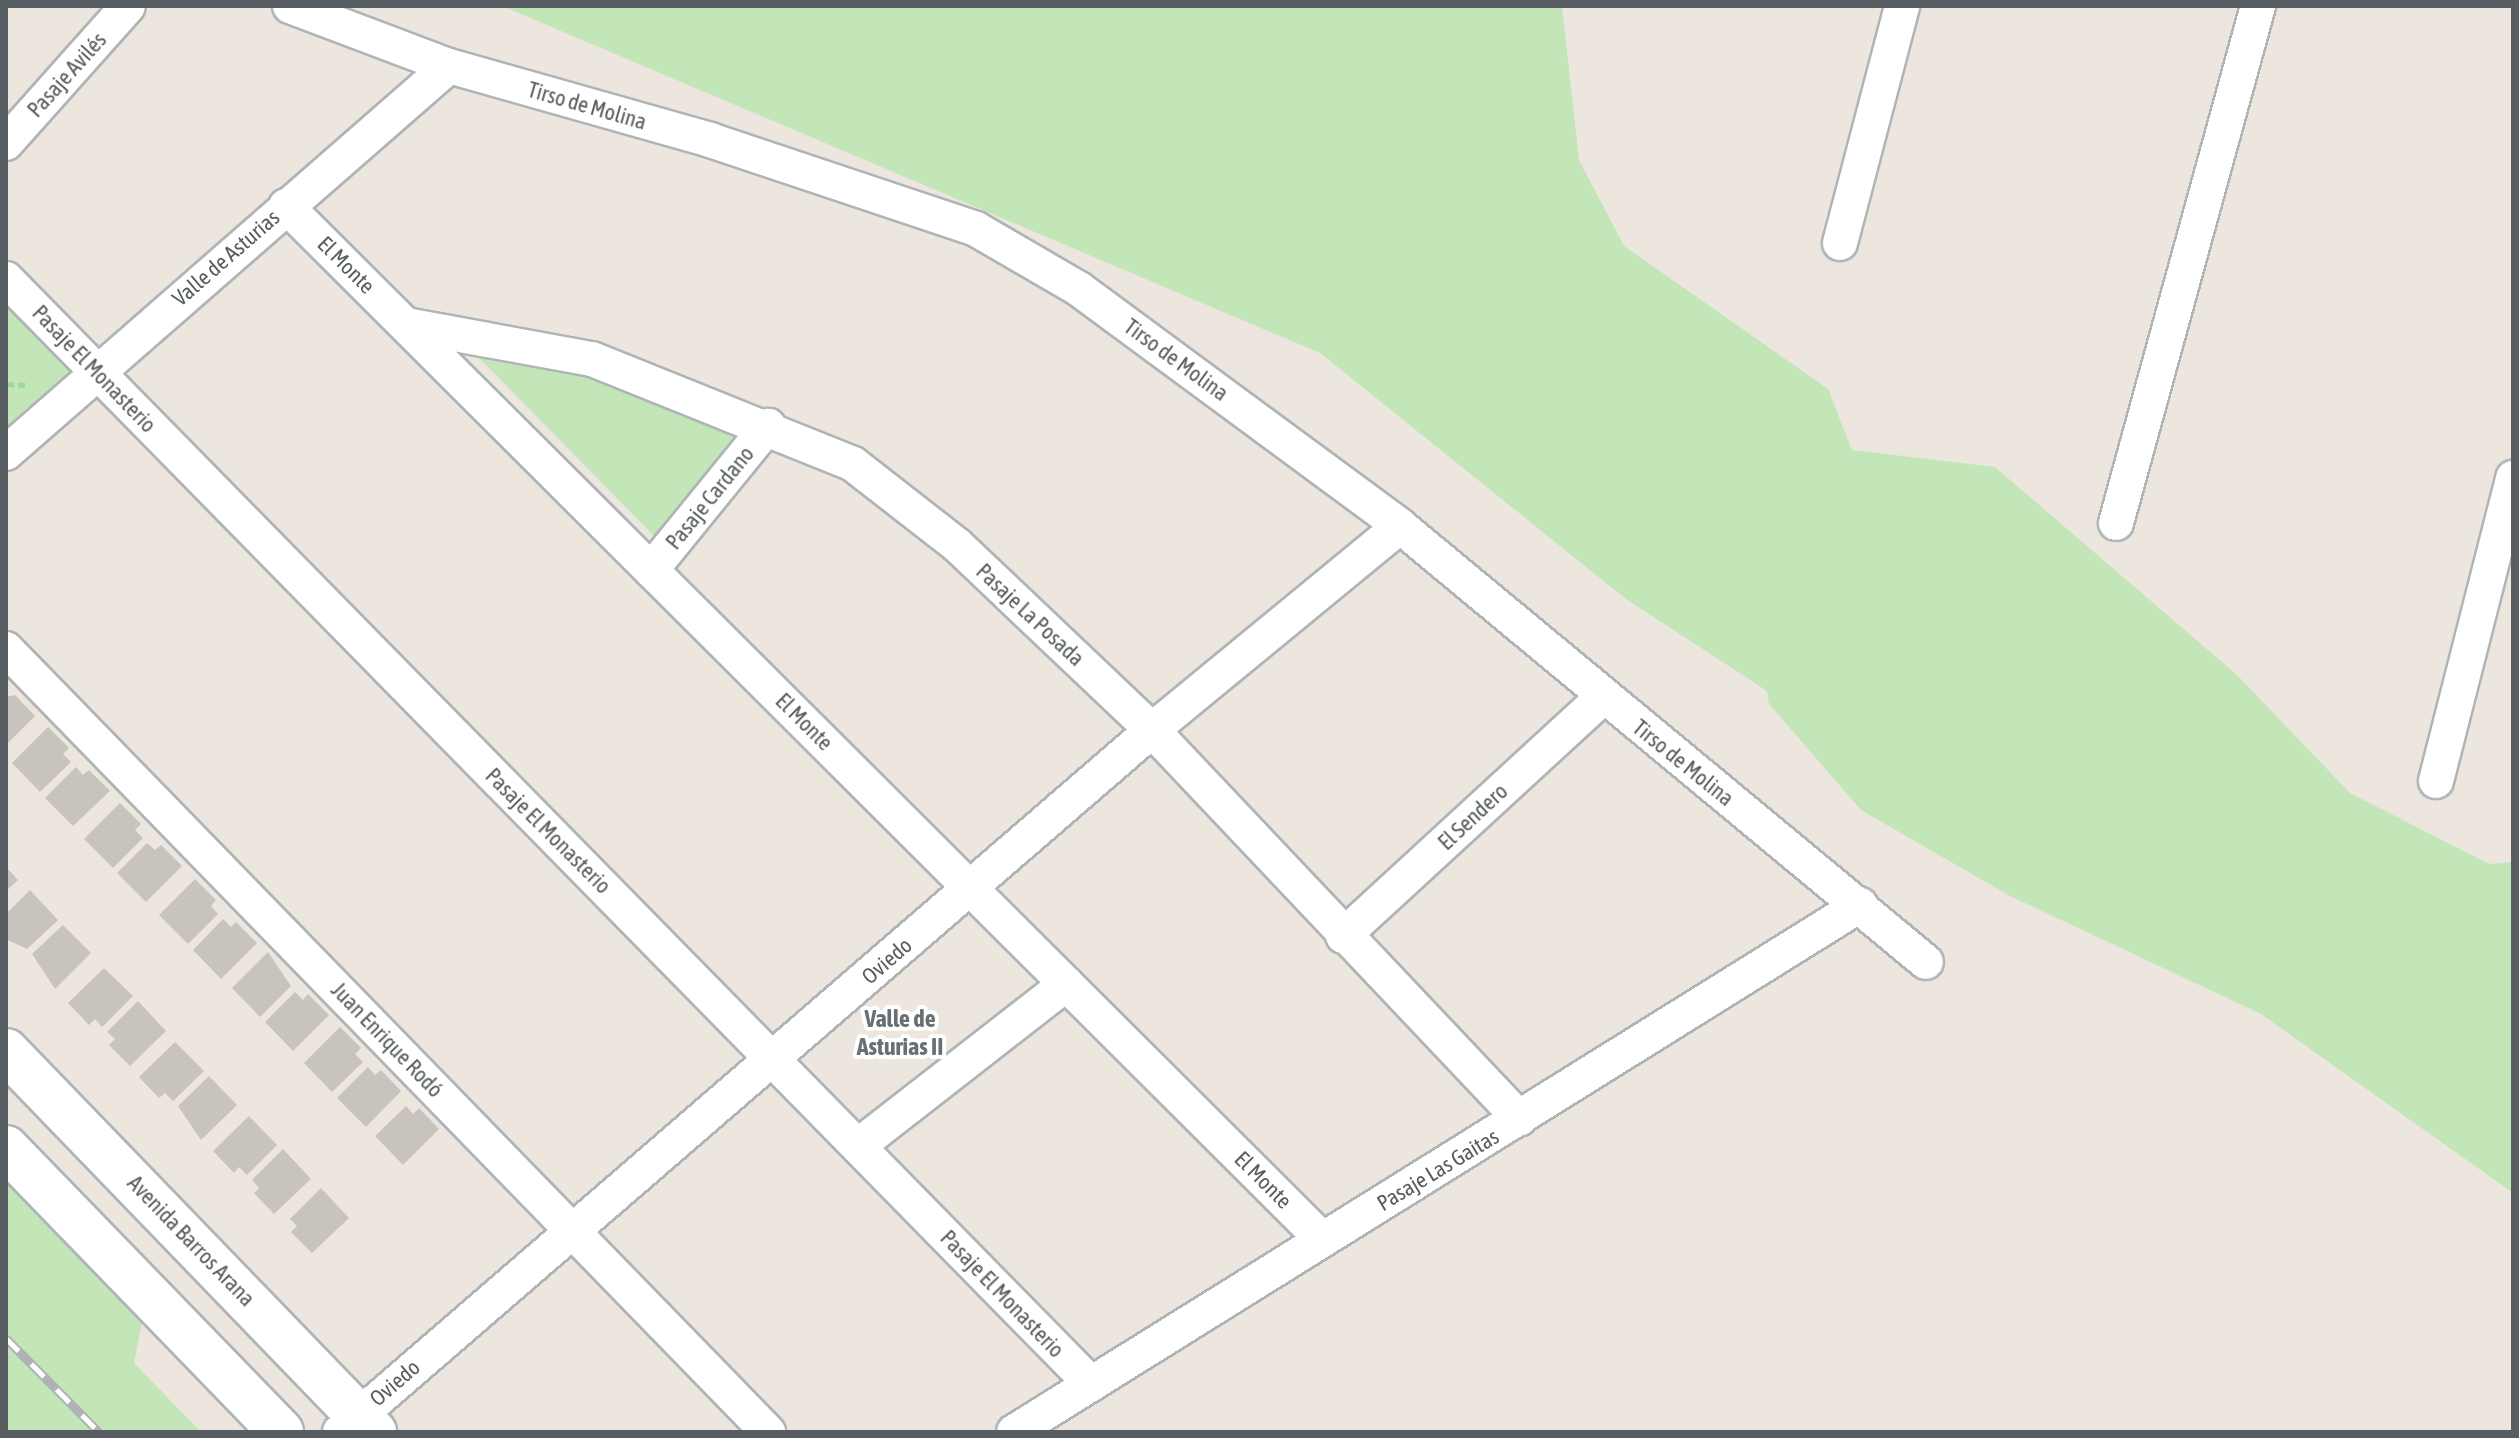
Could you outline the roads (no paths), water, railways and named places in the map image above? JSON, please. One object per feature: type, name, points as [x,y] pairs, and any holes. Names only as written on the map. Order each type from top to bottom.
[{"type":"main road","name":"Avenida Barros Arana","points":[[6,1051],[358,1426]]},
{"type":"main road","points":[[6,1148],[281,1432]]},
{"type":"street","name":"Pasaje Avilés","points":[[6,143],[128,6]]},
{"type":"street","name":"Tirso de Molina","points":[[290,6],[449,66],[710,140],[976,229],[1079,289],[1400,526],[1602,698],[1860,905],[1926,962]]},
{"type":"street","points":[[1840,243],[1902,6]]},
{"type":"street","points":[[2116,523],[2258,6]]},
{"type":"street","name":"Valle de Asturias","points":[[6,453],[449,66]]},
{"type":"street","name":"El Monte","points":[[286,206],[1323,1240]]},
{"type":"street","name":"Pasaje El Monasterio","points":[[6,279],[1091,1384]]},
{"type":"street","name":"Pasaje La Posada","points":[[406,325],[592,359],[768,426],[853,464],[945,536],[1152,730],[1343,936],[1520,1119]]},
{"type":"street","name":"Pasaje Cardano","points":[[651,570],[768,426]]},
{"type":"street","points":[[2436,781],[2513,478]]},
{"type":"street","name":"Oviedo","points":[[358,1426],[572,1231],[1152,730],[1400,526]]},
{"type":"street","name":"Juan Enrique Rodó","points":[[6,649],[768,1432]]},
{"type":"street","name":"El Sendero","points":[[1343,936],[1602,698]]},
{"type":"street","name":"Pasaje Las Gaitas","points":[[1014,1432],[1860,905]]},
{"type":"street","points":[[858,1146],[1066,984]]},
{"type":"railway","points":[[6,1338],[99,1432]]},
{"type":"district","name":"Valle de Asturias II","points":[[900,1033]]}]
